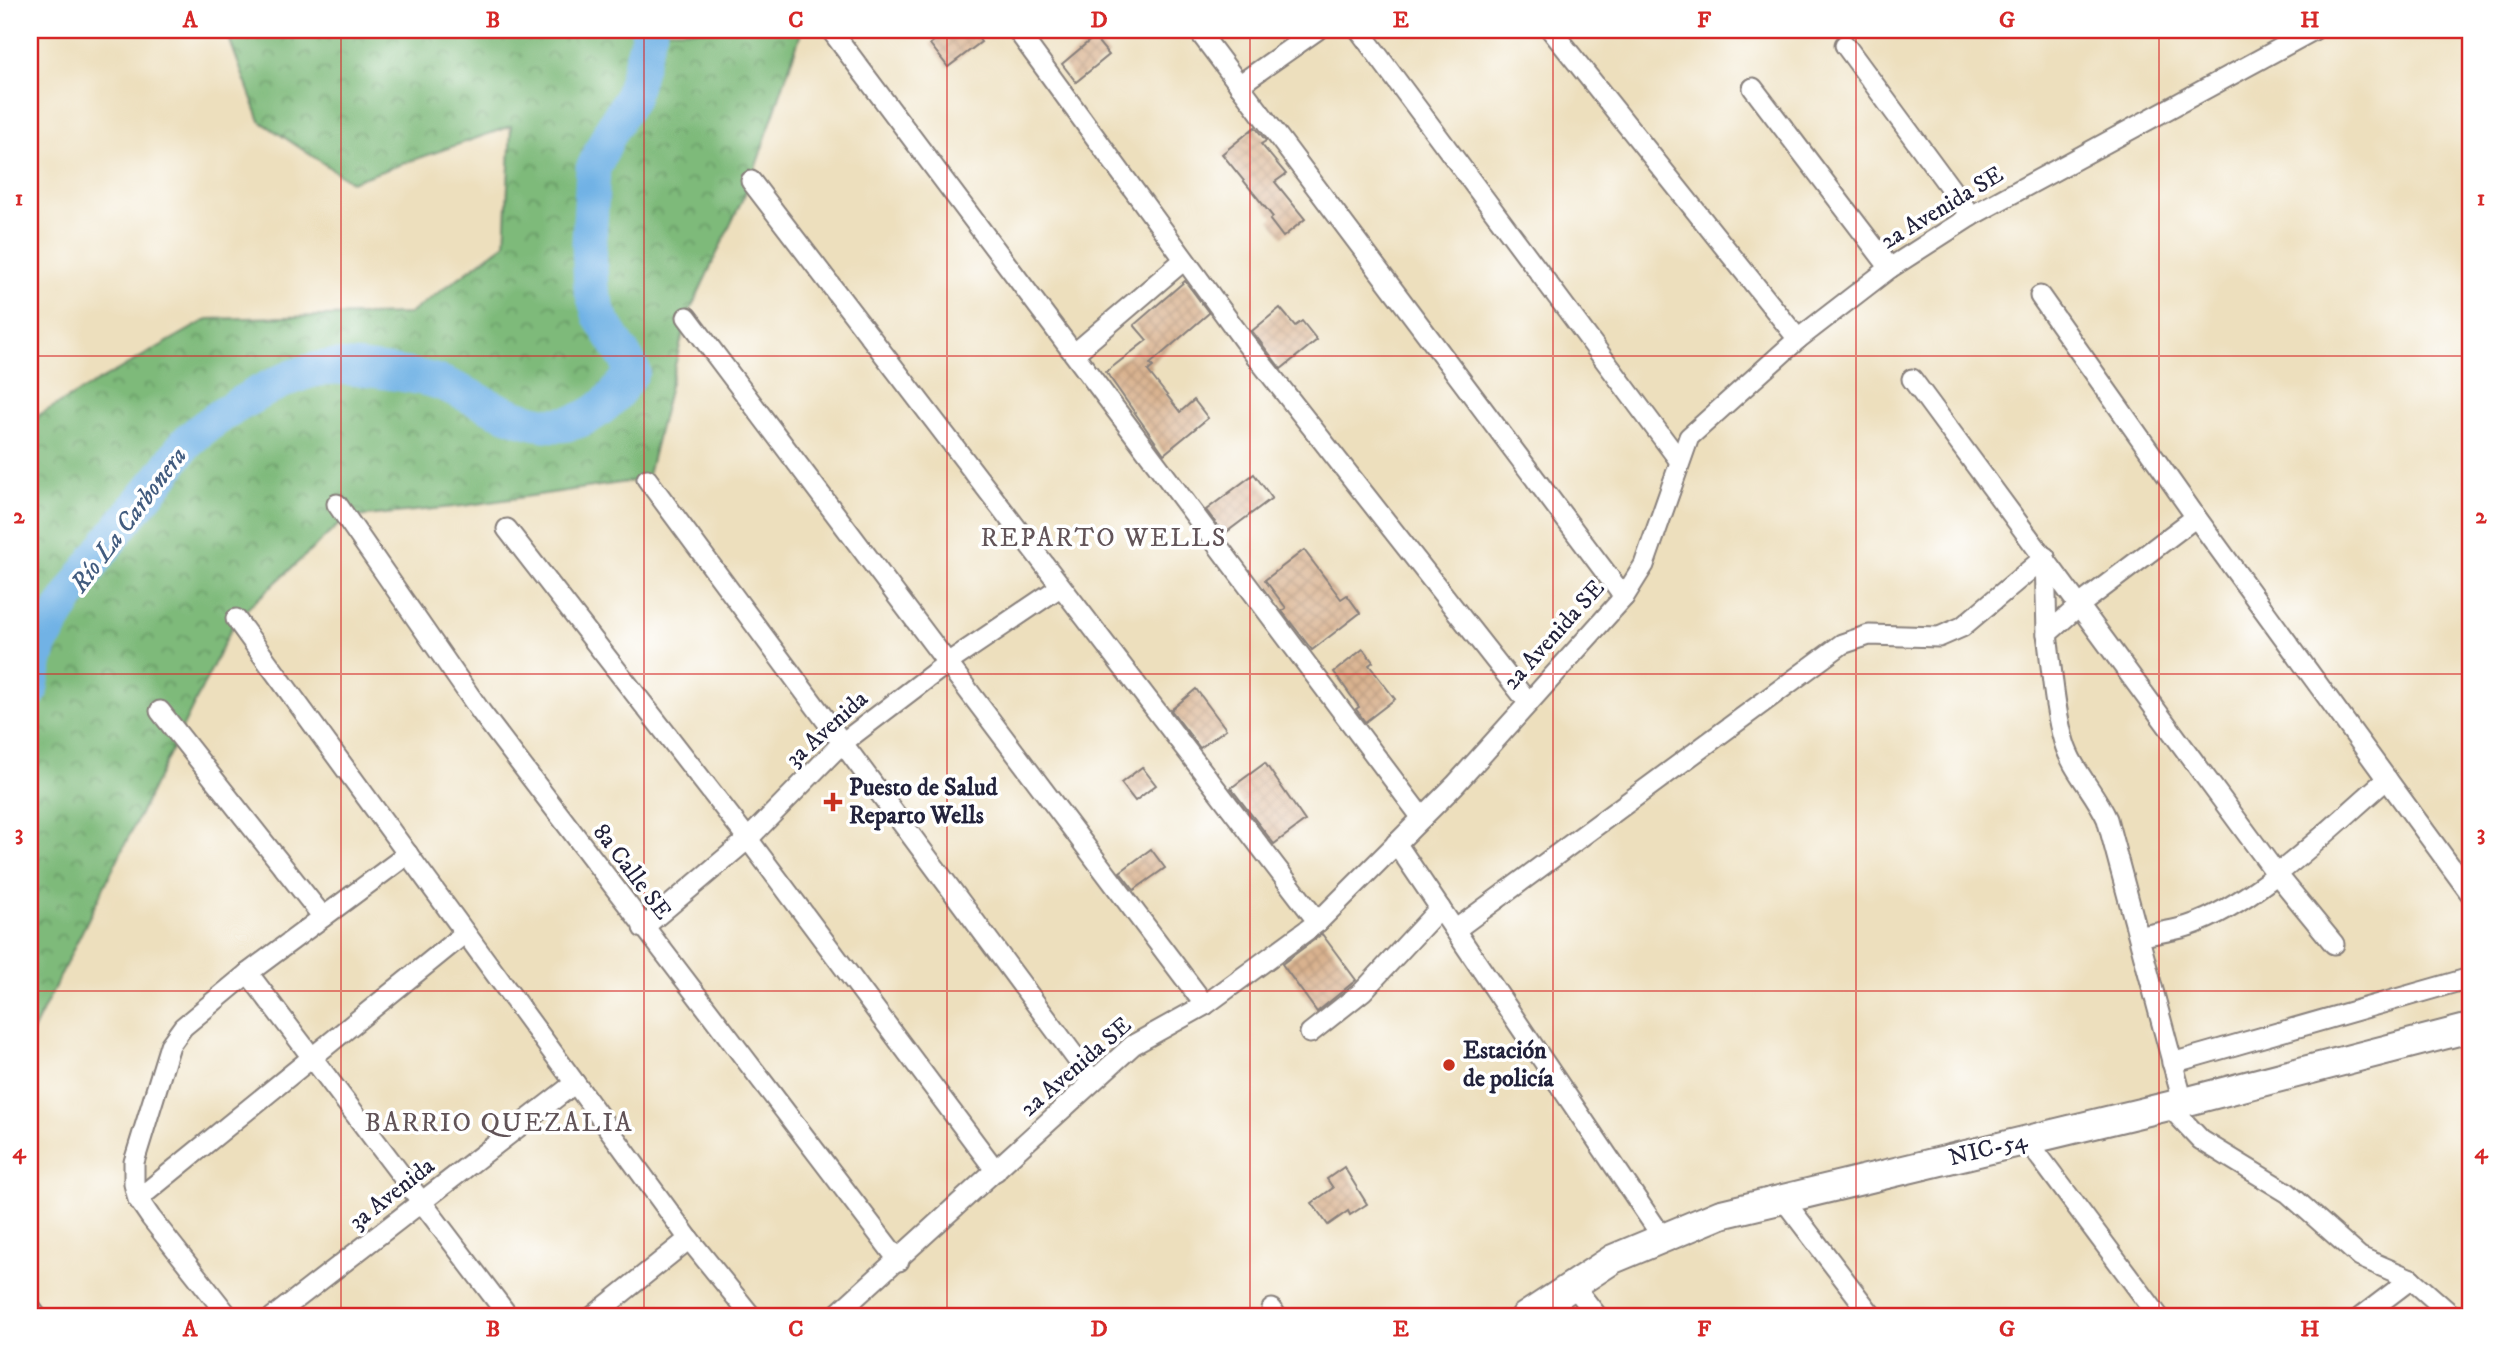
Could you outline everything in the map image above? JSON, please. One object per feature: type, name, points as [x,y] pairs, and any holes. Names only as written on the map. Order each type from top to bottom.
[{"type":"main road","name":"NIC-54","points":[[1525,1317],[1613,1259],[1721,1214],[2176,1104],[2470,1028]]},
{"type":"street","points":[[831,30],[1422,818]]},
{"type":"street","points":[[1017,30],[1244,341],[1527,701]]},
{"type":"street","points":[[1198,30],[1624,597]]},
{"type":"street","points":[[1239,85],[1317,30]]},
{"type":"street","points":[[1359,30],[1679,460]]},
{"type":"street","points":[[1551,30],[1798,340]]},
{"type":"street","name":"2a Avenida SE","points":[[834,1317],[899,1261],[1133,1045],[1205,1005],[1318,922],[1455,785],[1527,701],[1624,597],[1644,565],[1689,437],[1798,340],[1890,268],[1971,216],[2315,30]]},
{"type":"street","points":[[1846,45],[1971,216]]},
{"type":"street","points":[[1753,88],[1890,268]]},
{"type":"street","points":[[751,181],[1318,922]]},
{"type":"street","points":[[1075,353],[1184,260]]},
{"type":"street","points":[[2040,296],[2196,517],[2470,893]]},
{"type":"street","points":[[687,317],[1205,1005]]},
{"type":"street","points":[[1912,379],[2081,604],[2276,873],[2334,944]]},
{"type":"street","points":[[647,478],[841,744],[1093,1081]]},
{"type":"street","name":"8a Calle SE","points":[[337,504],[481,712],[899,1261]]},
{"type":"street","points":[[2046,634],[2081,604],[2196,517]]},
{"type":"street","points":[[506,530],[748,839],[996,1171]]},
{"type":"street","points":[[2045,557],[2046,634],[2064,741],[2073,763],[2097,797],[2107,818],[2141,936],[2172,1063],[2176,1104],[2201,1140],[2288,1193],[2360,1257],[2412,1279],[2454,1317]]},
{"type":"street","points":[[1455,929],[1842,644],[1869,635],[1939,637],[1962,627],[2045,557]]},
{"type":"street","name":"3a Avenida","points":[[643,928],[748,839],[841,744],[946,664],[1060,587]]},
{"type":"street","points":[[236,619],[689,1239],[752,1317]]},
{"type":"street","points":[[160,711],[323,917]]},
{"type":"street","points":[[2141,936],[2187,927],[2216,915],[2276,873],[2387,779]]},
{"type":"street","points":[[1396,842],[1663,1238]]},
{"type":"street","points":[[229,1317],[138,1199],[134,1162],[170,1045],[183,1027],[248,973],[408,854]]},
{"type":"street","points":[[1310,1033],[1363,991],[1440,908]]},
{"type":"street","points":[[138,1199],[466,933]]},
{"type":"street","points":[[248,973],[509,1317]]},
{"type":"street","points":[[2172,1063],[2470,978]]},
{"type":"street","name":"3a Avenida","points":[[272,1317],[575,1083]]},
{"type":"street","points":[[2027,1140],[2160,1317]]},
{"type":"street","points":[[1783,1199],[1873,1317]]},
{"type":"street","points":[[592,1317],[689,1239]]},
{"type":"street","points":[[2361,1317],[2412,1279]]},
{"type":"street","points":[[1573,1285],[1598,1317]]},
{"type":"street","points":[[30,1307],[37,1317]]},
{"type":"green space","points":[[271,30],[802,30],[751,181],[687,317],[647,479],[463,506],[346,518],[236,619],[30,1037],[30,420],[208,319],[409,314],[505,244],[511,126],[351,182],[260,121],[230,41]]},
{"type":"building","points":[[948,30],[972,30],[981,42],[948,67],[930,44]]},
{"type":"building","points":[[1094,37],[1109,55],[1076,82],[1062,64]]},
{"type":"building","points":[[1255,127],[1266,141],[1261,144],[1286,174],[1275,182],[1305,219],[1283,237],[1270,220],[1273,217],[1222,154]]},
{"type":"building","points":[[1185,281],[1209,313],[1150,364],[1153,367],[1148,371],[1180,412],[1194,400],[1208,418],[1164,454],[1106,372],[1147,340],[1134,325]]},
{"type":"building","points":[[1280,308],[1295,326],[1302,321],[1317,340],[1281,369],[1252,331]]},
{"type":"building","points":[[1254,474],[1272,498],[1224,534],[1206,510]]},
{"type":"building","points":[[1304,550],[1341,599],[1347,595],[1360,613],[1312,650],[1282,611],[1286,608],[1265,580]]},
{"type":"building","points":[[1363,649],[1373,662],[1369,665],[1395,699],[1365,722],[1356,709],[1359,707],[1334,672]]},
{"type":"building","points":[[1196,689],[1226,729],[1200,748],[1171,710]]},
{"type":"building","points":[[1265,763],[1305,821],[1274,844],[1231,788]]},
{"type":"building","points":[[1142,767],[1156,785],[1135,801],[1121,783]]},
{"type":"building","points":[[1151,849],[1165,868],[1134,890],[1120,872]]},
{"type":"building","points":[[1322,934],[1356,980],[1317,1012],[1282,964]]},
{"type":"building","points":[[1344,1167],[1367,1204],[1350,1215],[1348,1211],[1328,1225],[1312,1203],[1333,1188],[1327,1179]]},
{"type":"waterway","name":"Río La Carbonera","points":[[30,692],[36,659],[43,640],[83,576],[113,536],[190,439],[220,416],[259,393],[300,374],[319,369],[359,369],[431,380],[517,417],[559,425],[585,418],[617,393],[633,370],[600,317],[591,288],[589,243],[593,169],[612,128],[631,98],[650,30]]},
{"type":"place","name":"Puesto de Salud Reparto Wells","points":[[833,802]]},
{"type":"place","name":"Estación de policía","points":[[1449,1065]]},
{"type":"district","name":"REPARTO WELLS","points":[[1104,538]]},
{"type":"district","name":"BARRIO QUEZALIA","points":[[499,1123]]}]
